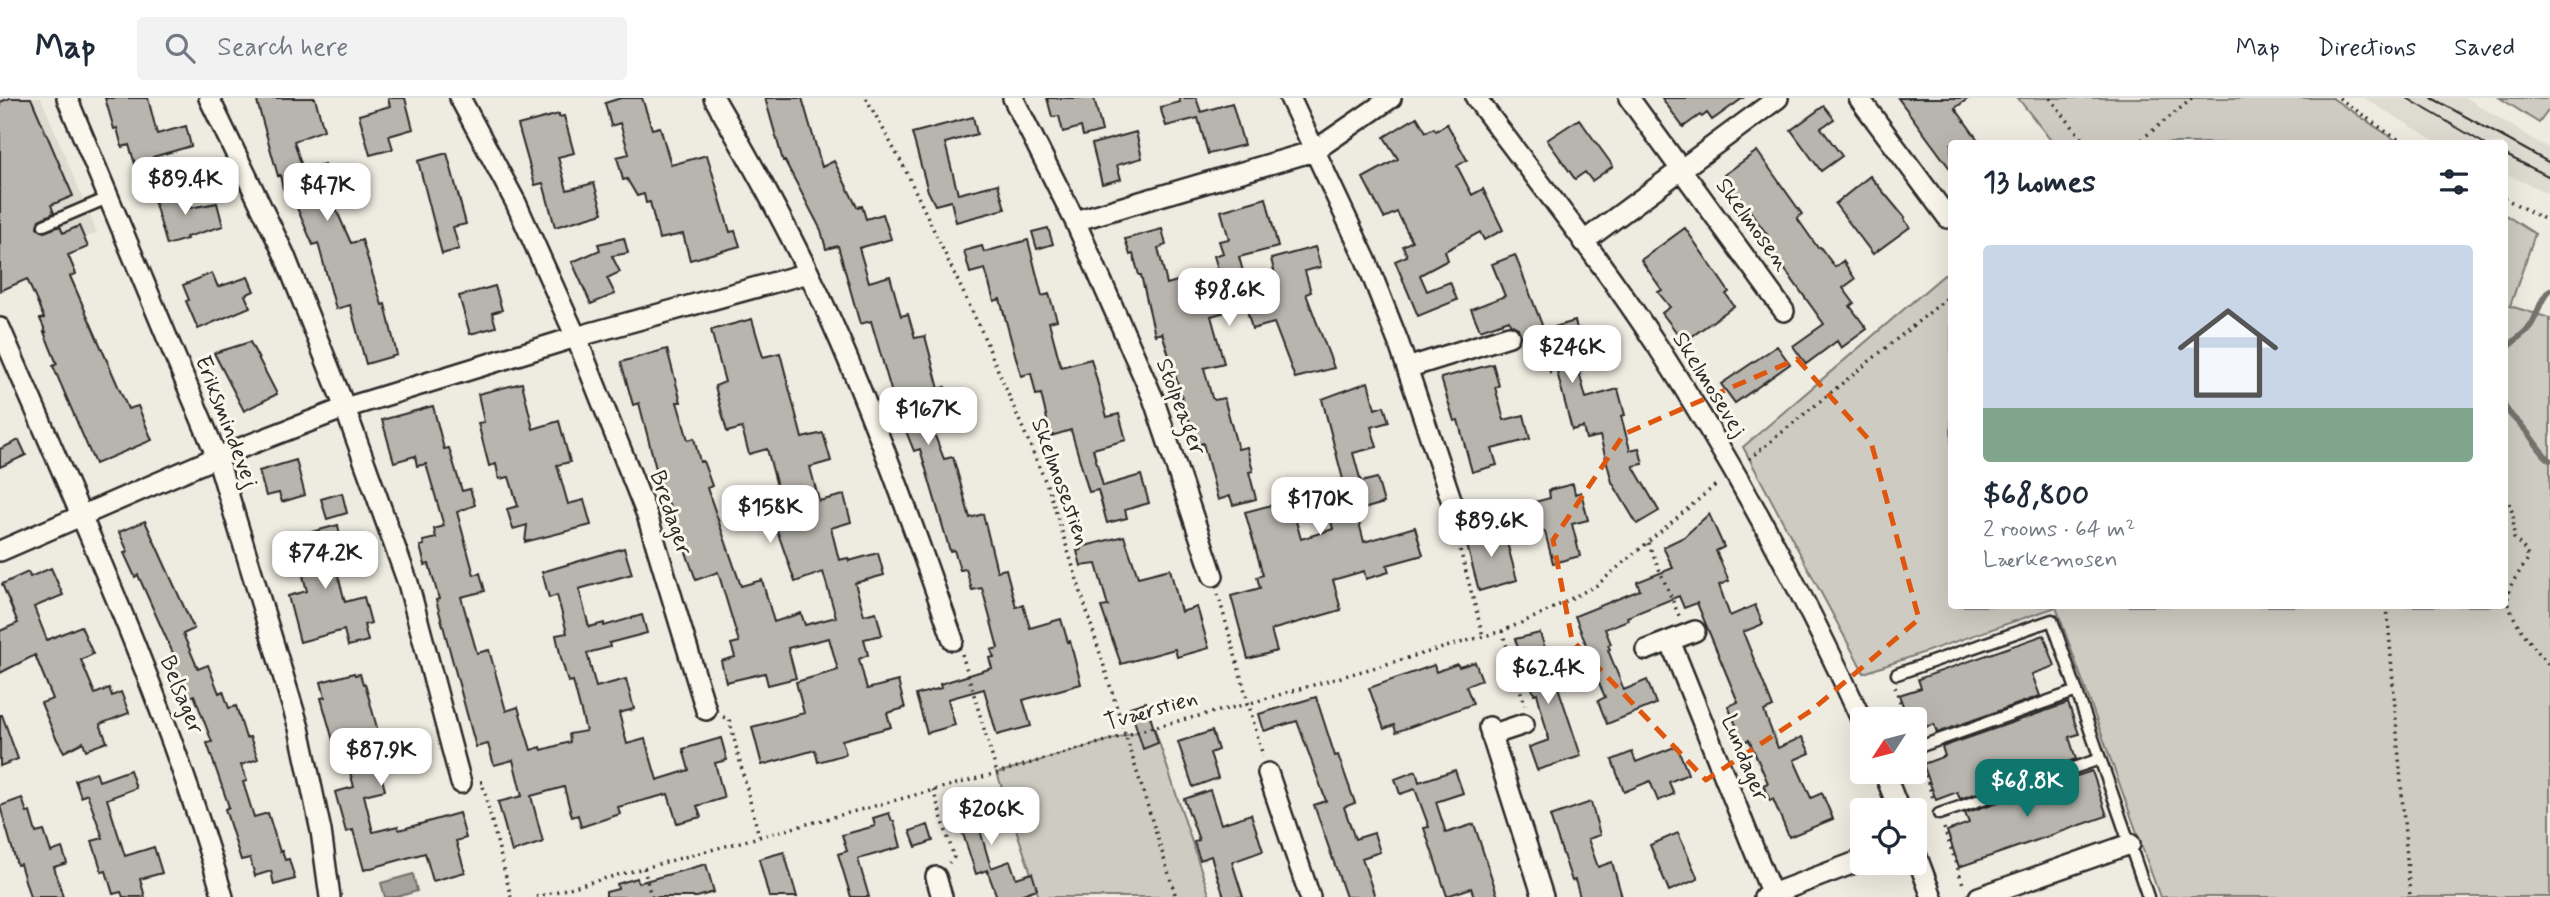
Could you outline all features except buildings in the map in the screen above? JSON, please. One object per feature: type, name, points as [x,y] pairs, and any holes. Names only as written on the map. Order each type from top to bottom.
[{"type":"street","name":"Eriksmindevej","points":[[67,98],[216,457],[299,728],[321,831],[330,897]]},
{"type":"street","points":[[209,98],[284,254],[345,408],[408,583],[461,783]]},
{"type":"street","name":"Bredager","points":[[460,98],[516,203],[576,337],[647,515],[706,710]]},
{"type":"street","points":[[714,98],[808,273],[840,340],[894,472],[953,640]]},
{"type":"street","name":"Stolpeager","points":[[1013,98],[1075,221],[1153,398],[1213,576]]},
{"type":"street","points":[[1290,98],[1362,250],[1407,368],[1454,505]]},
{"type":"street","points":[[1075,221],[1314,151],[1391,98]]},
{"type":"street","name":"Skelmosevej","points":[[1476,98],[1657,346],[1732,470],[1827,645],[1856,707]]},
{"type":"street","name":"Skelmosen","points":[[1629,98],[1784,311]]},
{"type":"street","name":"Skelmosen","points":[[1583,242],[1778,98]]},
{"type":"street","points":[[1859,98],[1948,218]]},
{"type":"street","points":[[0,551],[216,457],[345,408],[576,337],[808,273]]},
{"type":"street","name":"Belsager","points":[[0,328],[82,516],[176,748],[223,897]]},
{"type":"street","points":[[1407,368],[1509,336]]},
{"type":"street","points":[[1646,650],[1684,635]]},
{"type":"street","name":"Lundager","points":[[1684,635],[1770,896],[1850,865]]},
{"type":"street","points":[[1524,724],[1490,731],[1543,897]]},
{"type":"street","points":[[1268,773],[1310,897]]},
{"type":"street","points":[[1979,897],[2130,844]]},
{"type":"street","points":[[1924,875],[1932,897]]},
{"type":"street","points":[[936,877],[942,897]]},
{"type":"lane","points":[[44,225],[110,197]]},
{"type":"lane","points":[[1897,674],[2052,620],[2148,897]]},
{"type":"lane","points":[[1927,744],[2077,691]]},
{"type":"lane","points":[[1939,814],[2100,759]]},
{"type":"path","name":"Skelmosestien","points":[[866,98],[904,167],[981,330],[1049,490],[1176,897]]},
{"type":"path","points":[[2050,98],[2083,140]]},
{"type":"path","points":[[2141,140],[2193,98]]},
{"type":"path","points":[[2339,98],[2399,140]]},
{"type":"path","points":[[2510,201],[2550,222]]},
{"type":"path","name":"Tværstien","points":[[536,897],[997,773],[1502,631],[1542,614],[1597,585],[1732,470],[1759,452],[1948,297]]},
{"type":"path","points":[[2508,500],[2513,513],[2514,538],[2526,551],[2528,558],[2508,596],[2513,617],[2550,667]]},
{"type":"path","points":[[1454,505],[1453,523],[1483,636]]},
{"type":"path","points":[[1648,543],[1684,635]]},
{"type":"path","points":[[1213,576],[1268,773]]},
{"type":"path","points":[[2387,609],[2410,897]]},
{"type":"path","points":[[1502,631],[1527,709],[1524,724]]},
{"type":"path","points":[[953,640],[963,655],[997,773]]},
{"type":"path","points":[[1897,674],[1892,679],[1902,707]]},
{"type":"path","points":[[706,710],[729,719],[759,836]]},
{"type":"path","points":[[461,783],[482,782],[511,897]]},
{"type":"path","points":[[933,790],[954,857],[936,877]]},
{"type":"path","points":[[644,868],[651,897]]},
{"type":"highlighted area","points":[[1797,359],[1871,442],[1919,619],[1812,710],[1706,780],[1572,640],[1553,540],[1624,434]]},
{"type":"shaded area","points":[[0,98],[41,98],[97,233],[0,271]]},
{"type":"shaded area","points":[[2018,98],[2332,98],[2395,140],[2051,140]]},
{"type":"shaded area","points":[[2364,98],[2466,98],[2550,149],[2550,194],[2508,175],[2508,140],[2434,140]]},
{"type":"shaded area","points":[[2500,98],[2550,98],[2550,108],[2539,123]]},
{"type":"shaded area","points":[[2508,217],[2535,234],[2510,306],[2550,318],[2550,897],[2160,897],[2057,609],[2508,609]]},
{"type":"shaded area","points":[[1948,272],[1948,609],[2050,609],[1864,673],[1743,447]]},
{"type":"shaded area","points":[[1154,727],[1210,897],[1039,897],[997,773]]},
{"type":"shaded area","points":[[413,874],[417,891],[397,897],[385,897],[381,883]]},
{"type":"waterway","points":[[2508,348],[2531,325],[2550,290]]},
{"type":"waterway","points":[[2508,411],[2550,460]]},
{"type":"tram line","points":[[2407,98],[2478,140]]},
{"type":"tram line","points":[[2432,98],[2550,163]]},
{"type":"tram line","points":[[2508,156],[2550,177]]}]
